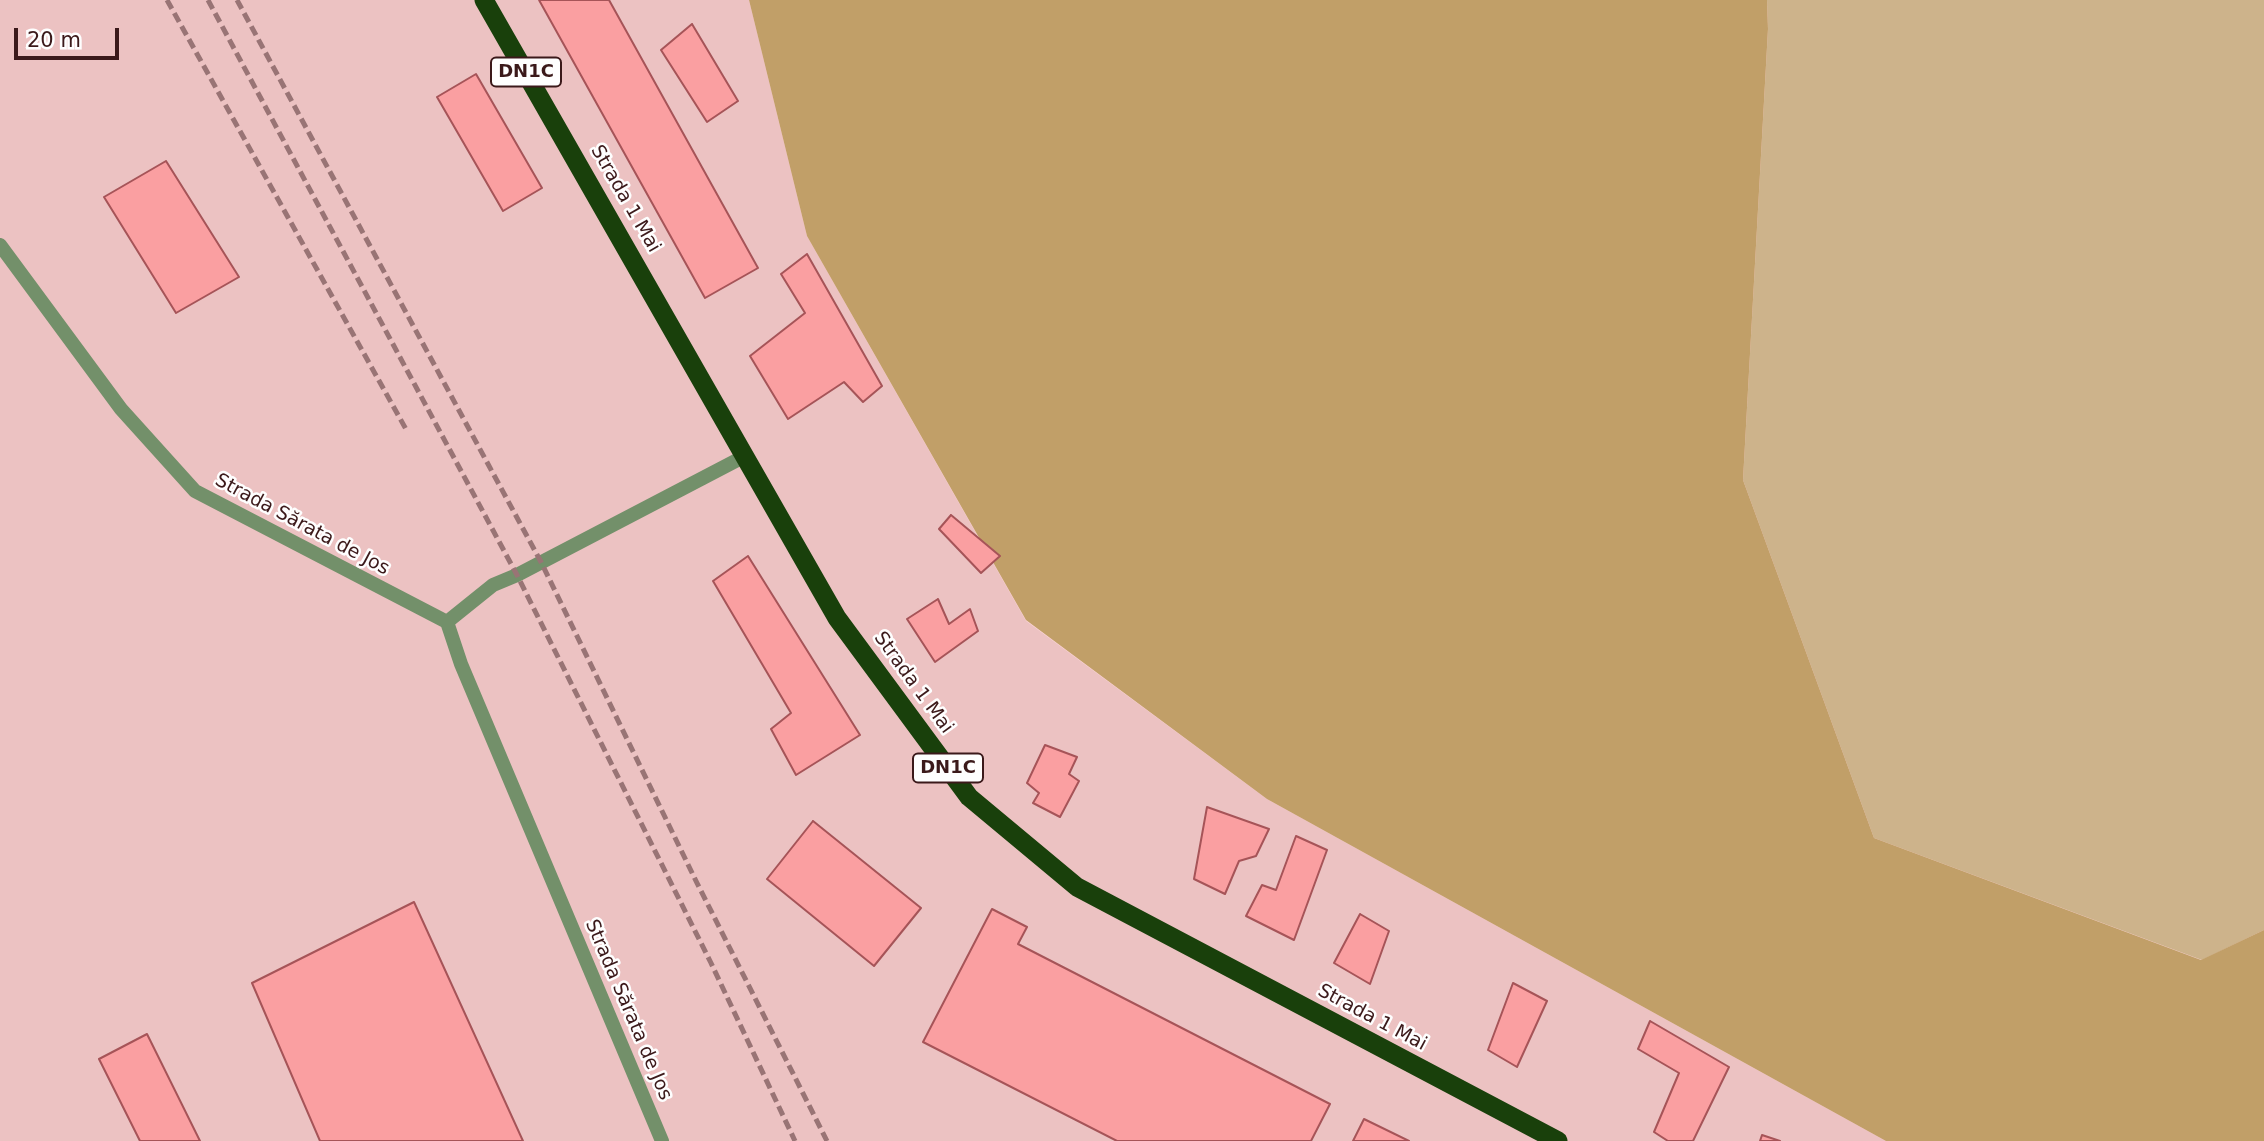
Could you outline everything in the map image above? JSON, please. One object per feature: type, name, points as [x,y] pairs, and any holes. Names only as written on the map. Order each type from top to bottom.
[{"type":"highway","name":"Strada 1 Mai","points":[[484,0],[837,618],[969,797],[1077,887],[1558,1141]]},
{"type":"lane","name":"Strada Sărata de Jos","points":[[0,245],[121,409],[195,491],[447,622],[461,664],[662,1141]]},
{"type":"lane","points":[[447,622],[493,585],[745,457]]},
{"type":"shaded area","points":[[0,0],[749,0],[807,236],[1026,621],[1267,799],[1886,1141],[0,1141]]},
{"type":"shaded area","points":[[749,0],[1767,0],[1768,29],[1743,480],[1874,838],[2201,960],[2264,930],[2264,1141],[1886,1141],[1267,799],[1026,620],[807,236]]},
{"type":"shaded area","points":[[1767,0],[2264,0],[2264,930],[2202,960],[1874,838],[1743,480],[1768,29]]},
{"type":"building","points":[[539,0],[609,0],[758,268],[705,298]]},
{"type":"building","points":[[692,24],[738,101],[707,122],[661,50]]},
{"type":"building","points":[[476,74],[542,188],[503,211],[437,97]]},
{"type":"building","points":[[166,161],[239,277],[176,313],[104,197]]},
{"type":"building","points":[[807,254],[882,386],[863,402],[844,382],[788,419],[750,356],[805,313],[781,274]]},
{"type":"building","points":[[951,515],[1000,556],[981,573],[939,529]]},
{"type":"building","points":[[748,556],[860,735],[796,775],[771,729],[791,713],[713,581]]},
{"type":"building","points":[[938,599],[949,624],[970,609],[978,631],[935,662],[907,619]]},
{"type":"building","points":[[1045,745],[1077,757],[1069,774],[1079,781],[1060,817],[1033,803],[1039,793],[1027,783]]},
{"type":"building","points":[[1207,807],[1269,829],[1256,856],[1239,861],[1225,894],[1194,879]]},
{"type":"building","points":[[813,821],[921,908],[874,966],[767,879]]},
{"type":"building","points":[[1296,836],[1327,850],[1294,940],[1246,916],[1262,885],[1276,890]]},
{"type":"building","points":[[414,902],[523,1141],[320,1141],[252,983]]},
{"type":"building","points":[[992,909],[1027,927],[1018,944],[1330,1104],[1311,1141],[1117,1141],[923,1042]]},
{"type":"building","points":[[1360,914],[1389,931],[1370,984],[1334,963]]},
{"type":"building","points":[[1513,983],[1547,1001],[1517,1067],[1488,1050]]},
{"type":"building","points":[[1650,1021],[1729,1067],[1693,1141],[1668,1141],[1654,1132],[1679,1073],[1638,1049]]},
{"type":"building","points":[[147,1034],[200,1141],[140,1141],[99,1059]]},
{"type":"building","points":[[1364,1119],[1409,1141],[1353,1141]]},
{"type":"building","points":[[1762,1135],[1780,1141],[1760,1141]]},
{"type":"railway","points":[[167,0],[407,431]]},
{"type":"railway","points":[[208,0],[517,575],[711,963],[795,1141]]},
{"type":"railway","points":[[237,0],[541,562],[697,883],[827,1141]]}]
